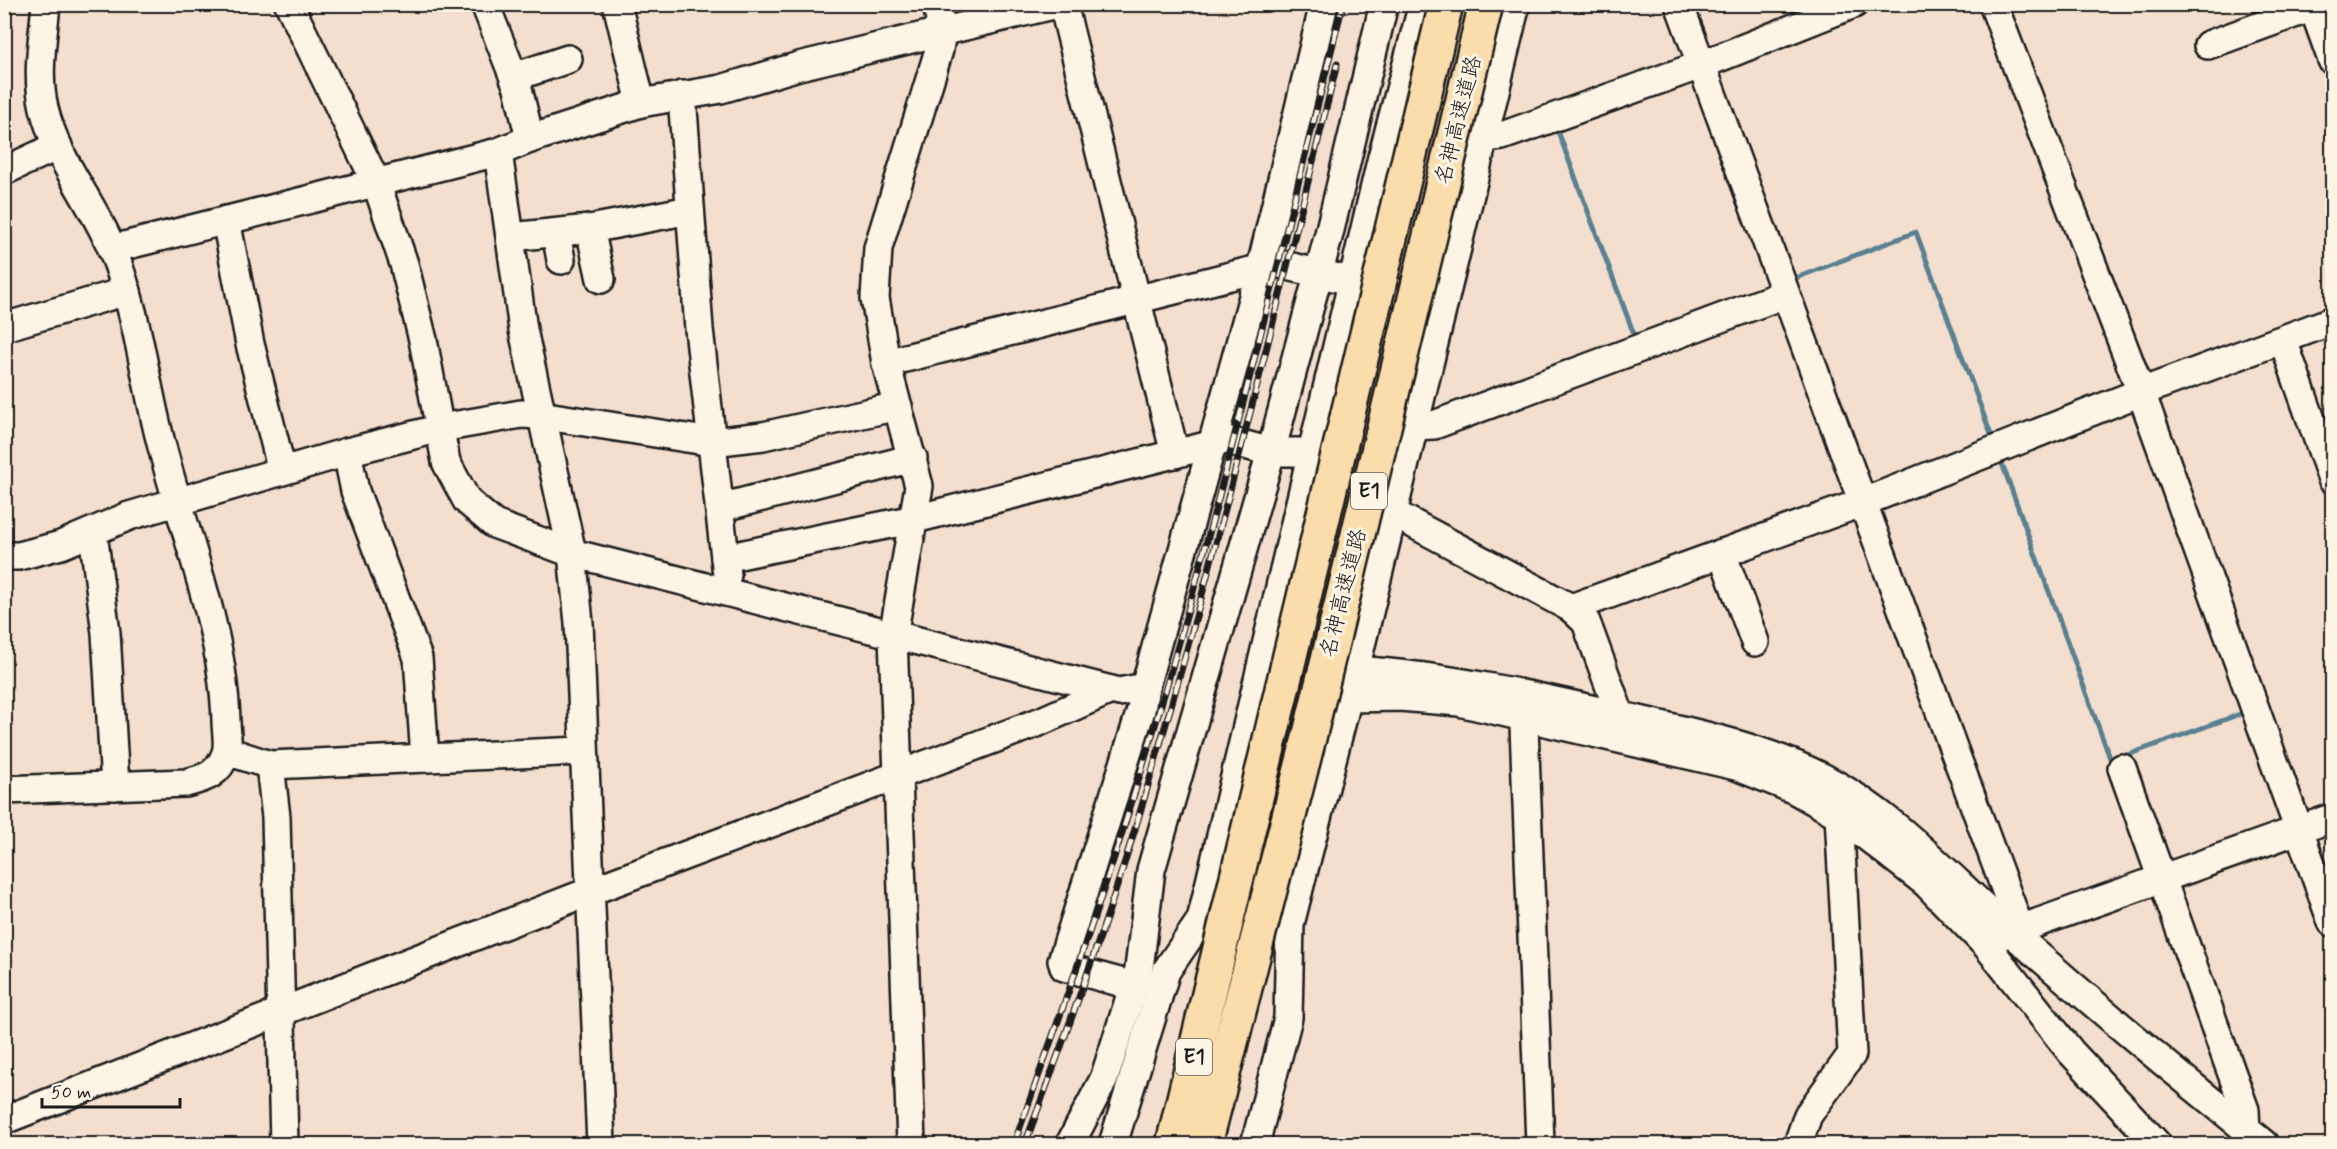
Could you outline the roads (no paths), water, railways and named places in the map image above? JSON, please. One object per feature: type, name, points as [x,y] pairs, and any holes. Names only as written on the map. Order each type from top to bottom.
[{"type":"highway","name":"名神高速道路","points":[[1173,1144],[1446,4]]},
{"type":"highway","name":"名神高速道路","points":[[1205,1144],[1309,738],[1486,4]]},
{"type":"street","points":[[4,790],[186,783],[206,778],[218,770],[227,751],[225,701],[217,640],[176,504],[145,381],[134,311],[112,249],[58,146],[44,107],[40,75],[46,4]]},
{"type":"street","points":[[289,4],[376,182],[415,307],[446,462],[467,501],[494,524],[572,553],[728,591],[894,636],[1119,692],[1145,687]]},
{"type":"street","points":[[485,4],[514,77],[530,139]]},
{"type":"street","points":[[617,4],[641,103]]},
{"type":"street","points":[[911,1144],[894,636],[919,486],[914,458],[886,363],[875,298],[878,248],[939,50],[942,31],[938,4]]},
{"type":"street","points":[[112,249],[498,152],[530,139],[641,103],[721,89],[798,66],[1057,4]]},
{"type":"street","points":[[1063,4],[1175,454]]},
{"type":"street","points":[[1134,986],[1064,967],[1062,961],[1141,710],[1145,687],[1215,441],[1262,265],[1324,4]]},
{"type":"street","points":[[1070,1144],[1104,1079],[1139,969],[1151,870],[1271,452],[1384,4]]},
{"type":"street","points":[[1113,1144],[1166,971],[1201,920],[1353,281],[1423,4]]},
{"type":"street","points":[[1255,1144],[1287,1017],[1290,924],[1355,670],[1391,512],[1516,4]]},
{"type":"street","points":[[1679,4],[2015,930]]},
{"type":"street","points":[[1484,138],[1502,136],[1701,65],[1854,4]]},
{"type":"street","points":[[1993,4],[2141,392],[2332,922]]},
{"type":"street","points":[[2208,45],[2312,6],[2332,60]]},
{"type":"street","points":[[514,77],[568,59]]},
{"type":"street","points":[[682,95],[690,210],[728,591]]},
{"type":"street","points":[[4,171],[58,146]]},
{"type":"street","points":[[498,152],[523,330],[572,553],[579,623],[582,751],[591,891],[601,1144]]},
{"type":"street","points":[[511,237],[590,229],[690,210]]},
{"type":"street","points":[[226,220],[250,344],[282,471]]},
{"type":"street","points":[[590,229],[601,279]]},
{"type":"street","points":[[556,233],[561,260]]},
{"type":"street","points":[[886,363],[1136,301],[1250,271],[1262,265],[1318,273],[1444,303]]},
{"type":"street","points":[[6,322],[127,291]]},
{"type":"street","points":[[1414,426],[1434,424],[1785,294]]},
{"type":"street","points":[[1571,608],[1861,503],[2141,392],[2332,321]]},
{"type":"street","points":[[2283,340],[2332,480]]},
{"type":"street","points":[[4,556],[19,556],[62,545],[129,516],[347,452],[441,428],[521,414],[712,442],[763,436],[897,406]]},
{"type":"street","points":[[725,558],[915,519],[1175,454],[1215,441],[1271,452],[1313,447],[1404,464]]},
{"type":"street","points":[[347,452],[355,491],[418,658],[425,758]]},
{"type":"street","points":[[720,508],[914,458]]},
{"type":"street","points":[[1391,512],[1571,608],[1586,622],[1620,715]]},
{"type":"street","points":[[93,533],[106,633],[115,786]]},
{"type":"street","points":[[1722,554],[1755,642]]},
{"type":"street","points":[[1355,670],[1410,674],[1737,766],[1795,790],[1843,804],[1906,836],[2255,1138]]},
{"type":"street","points":[[4,1120],[591,891],[1040,722],[1111,690]]},
{"type":"street","points":[[1348,698],[1400,697],[1523,704],[1620,715],[1716,739],[1823,778],[1843,804],[1927,884],[1987,946],[2071,1052],[2155,1143]]},
{"type":"street","points":[[1523,704],[1540,1144]]},
{"type":"street","points":[[227,751],[270,765],[582,751]]},
{"type":"street","points":[[270,765],[276,817],[284,1144]]},
{"type":"street","points":[[2122,768],[2255,1138]]},
{"type":"street","points":[[1800,1144],[1800,1137],[1808,1115],[1852,1054],[1843,804]]},
{"type":"street","points":[[1987,946],[2015,930],[2332,818]]},
{"type":"waterway","points":[[1556,126],[1635,337],[1641,335]]},
{"type":"waterway","points":[[1788,281],[1916,232],[1993,440]]},
{"type":"waterway","points":[[2000,458],[2111,761],[2243,713]]},
{"type":"railway","points":[[1014,1144],[1100,900],[1158,717],[1241,412],[1343,4]]},
{"type":"railway","points":[[1025,1144],[1112,901],[1166,725],[1242,443],[1337,64]]}]
